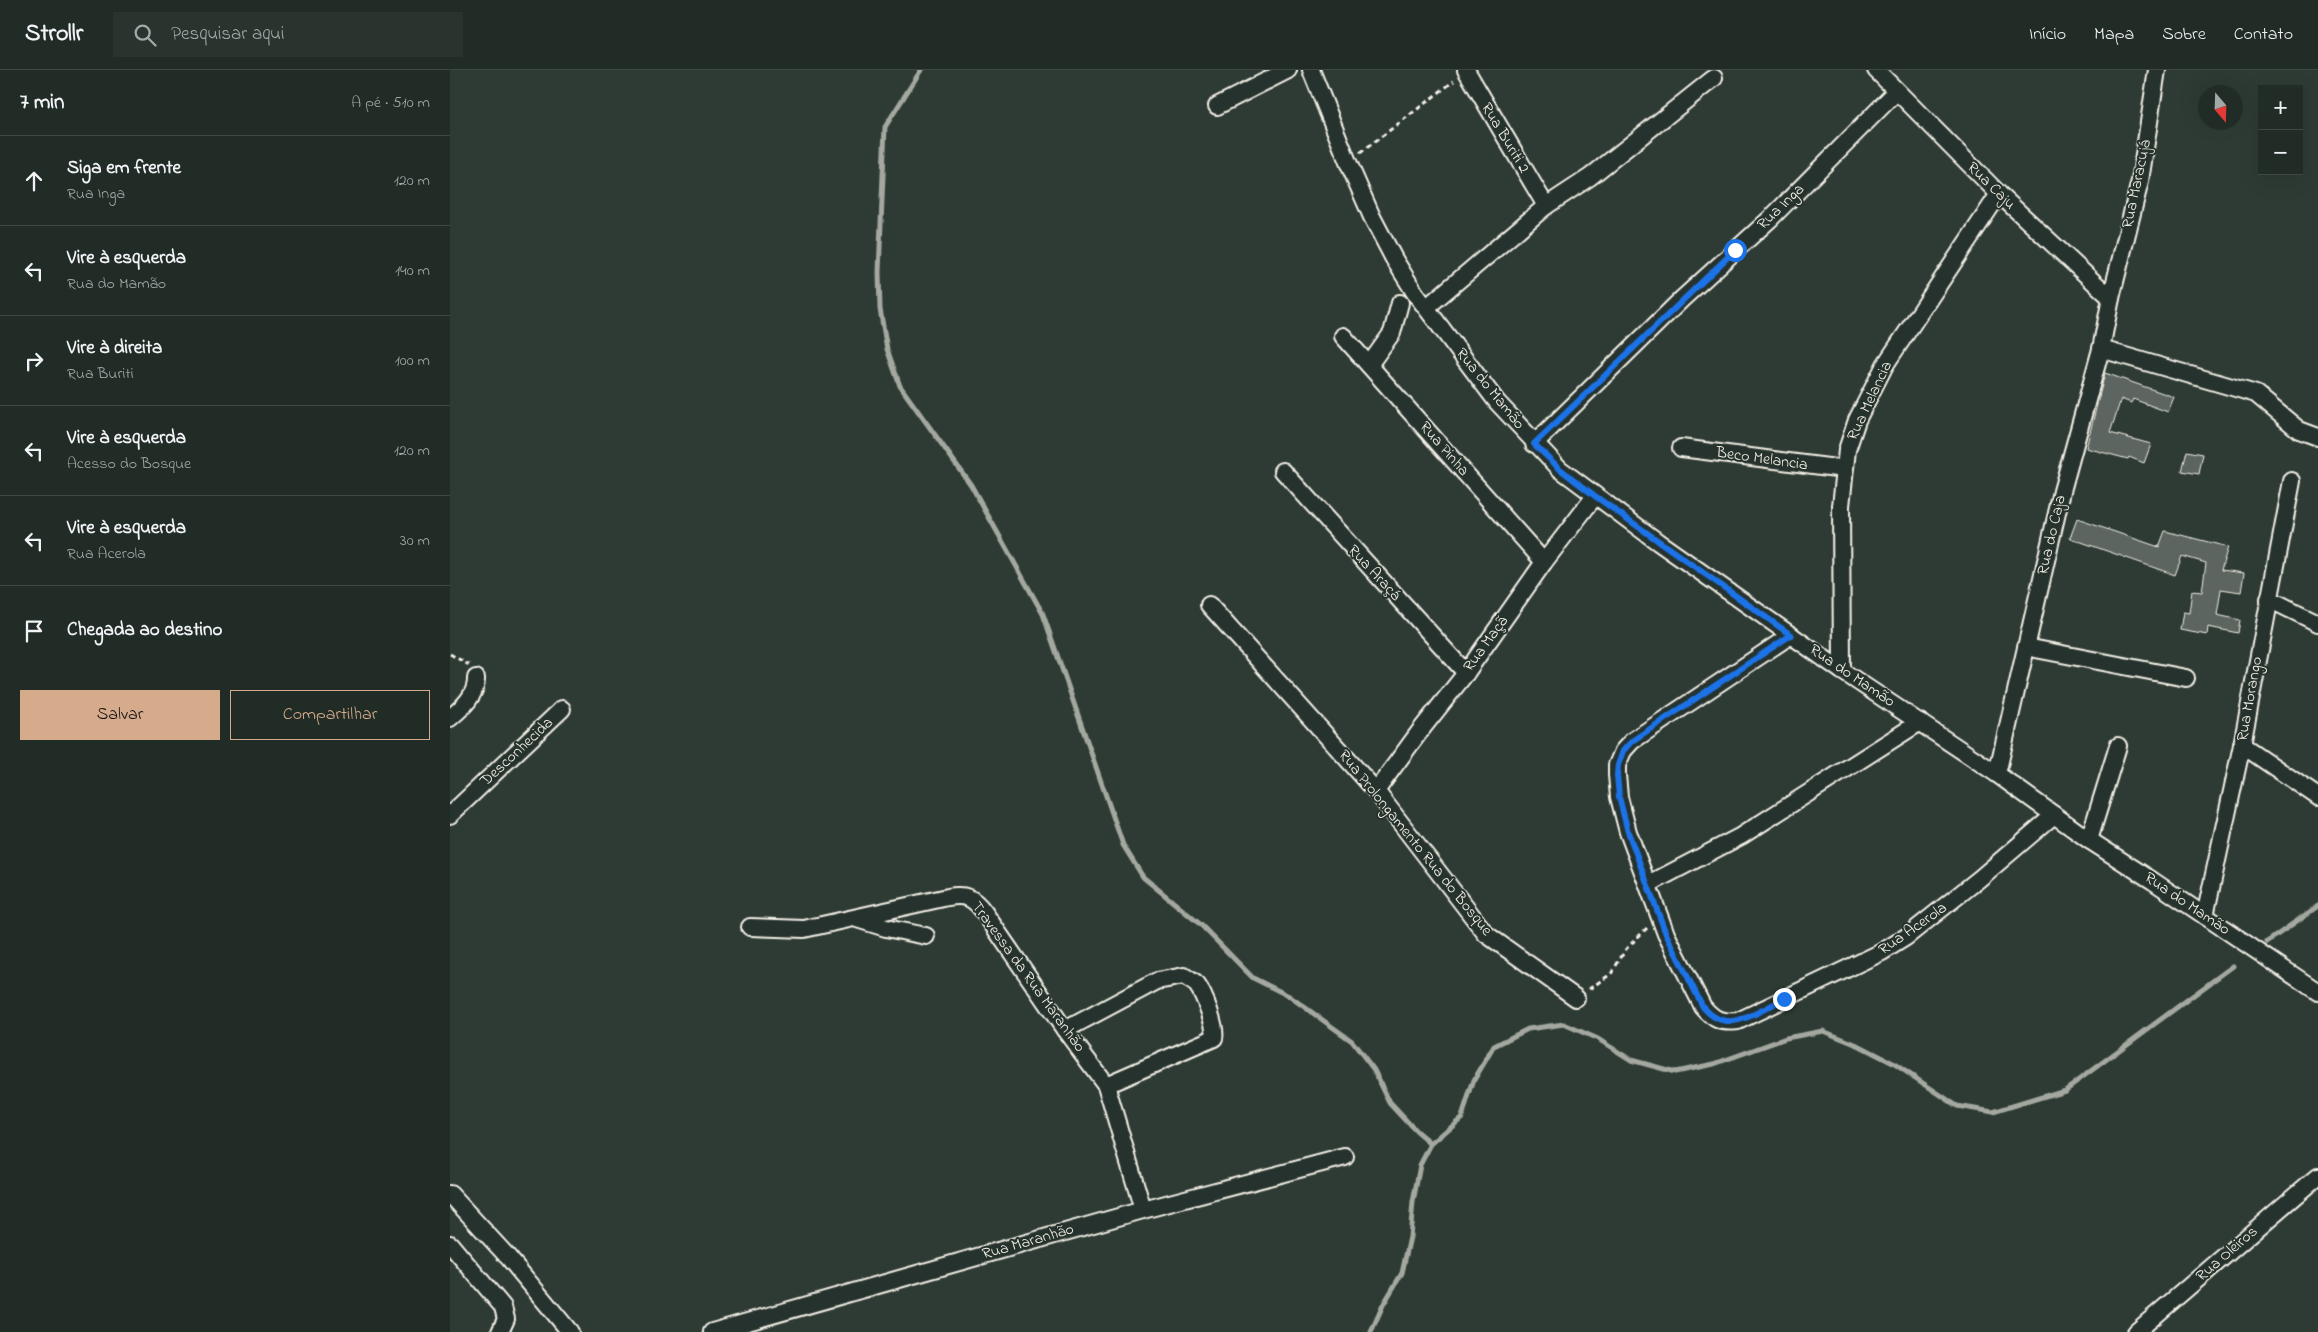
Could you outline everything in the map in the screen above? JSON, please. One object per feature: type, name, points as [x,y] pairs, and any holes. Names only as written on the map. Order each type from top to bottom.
[{"type":"street","points":[[1217,106],[1288,70]]},
{"type":"street","name":"Rua do Mamão","points":[[1311,70],[1372,217],[1415,292],[1497,402],[1534,444],[1560,469],[1595,496],[1842,671],[1997,774],[2088,840],[2318,992]]},
{"type":"street","name":"Rua Caju","points":[[1876,70],[1999,194],[2111,298]]},
{"type":"street","name":"Rua Maracujá","points":[[2111,298],[2140,181],[2157,70]]},
{"type":"street","name":"Rua Buriti 2","points":[[1466,71],[1546,206]]},
{"type":"street","points":[[1427,307],[1546,206],[1590,177],[1714,78]]},
{"type":"street","name":"Rua Inga","points":[[1534,444],[1682,299],[1770,219],[1896,92]]},
{"type":"street","name":"Rua Melancia","points":[[1842,671],[1841,506],[1844,469],[1858,420],[1885,365],[1999,194]]},
{"type":"street","name":"Rua do Caja","points":[[1997,774],[2062,491],[2101,349],[2111,298]]},
{"type":"street","points":[[1369,365],[1392,333],[1400,303]]},
{"type":"street","name":"Rua Pinha","points":[[1343,336],[1544,562]]},
{"type":"street","points":[[2101,349],[2256,394],[2299,430],[2318,437]]},
{"type":"street","name":"Beco Melancia","points":[[1681,448],[1844,469]]},
{"type":"street","name":"Rua Araçá","points":[[1283,472],[1466,673]]},
{"type":"street","name":"Rua Morango","points":[[2205,916],[2242,745],[2292,481]]},
{"type":"street","name":"Rua Maçã","points":[[1376,792],[1420,731],[1466,673],[1544,562],[1595,496]]},
{"type":"street","points":[[2269,599],[2318,623]]},
{"type":"street","name":"Rua Prolongamento Rua do Bosque","points":[[1209,605],[1376,792],[1486,934],[1576,998]]},
{"type":"street","points":[[1791,635],[1632,741],[1623,751],[1617,775],[1619,797],[1628,832],[1649,884],[1741,836],[1920,722]]},
{"type":"street","points":[[2026,648],[2186,678]]},
{"type":"street","points":[[450,718],[470,698],[477,686],[476,678]]},
{"type":"street","name":"Desconhecida","points":[[450,815],[562,709]]},
{"type":"street","points":[[2242,745],[2318,797]]},
{"type":"street","points":[[2088,840],[2118,746]]},
{"type":"street","name":"Rua Acerola","points":[[1649,884],[1666,934],[1703,1007],[1711,1016],[1726,1022],[1738,1021],[1882,952],[1906,937],[1980,879],[2054,815]]},
{"type":"street","name":"Travessa da Rua Maranhão","points":[[750,927],[804,929],[948,897],[969,896],[977,903],[1065,1030],[1106,1085],[1143,1210]]},
{"type":"street","points":[[855,918],[886,928],[926,936]]},
{"type":"street","points":[[1065,1030],[1157,981],[1184,976],[1197,986],[1211,1017],[1215,1034],[1214,1038],[1106,1085]]},
{"type":"street","name":"Rua Maranhão","points":[[712,1332],[1143,1210],[1345,1157]]},
{"type":"street","name":"Rua Oleiros","points":[[2136,1332],[2318,1176]]},
{"type":"street","points":[[450,1194],[508,1257],[570,1332]]},
{"type":"street","points":[[450,1244],[503,1307],[506,1319],[500,1332]]},
{"type":"path","points":[[1348,162],[1466,71]]},
{"type":"path","points":[[1576,998],[1611,974],[1626,950],[1647,928]]},
{"type":"building","points":[[2105,373],[2174,397],[2168,412],[2133,399],[2131,403],[2121,399],[2110,433],[2151,444],[2144,463],[2129,457],[2128,459],[2086,448]]},
{"type":"building","points":[[2187,451],[2203,454],[2199,474],[2182,471]]},
{"type":"building","points":[[2077,519],[2159,547],[2165,531],[2228,547],[2221,570],[2244,573],[2241,592],[2221,589],[2217,615],[2240,620],[2238,633],[2208,627],[2207,635],[2180,630],[2183,612],[2189,613],[2192,591],[2202,592],[2206,563],[2182,556],[2175,575],[2070,538]]},
{"type":"waterway","points":[[921,70],[885,127],[879,272],[880,309],[887,349],[900,386],[971,485],[1043,614],[1123,845],[1143,877],[1201,925],[1253,978],[1289,996],[1352,1041],[1374,1070],[1390,1103],[1431,1144]]},
{"type":"waterway","points":[[2267,942],[2318,906]]},
{"type":"waterway","points":[[1371,1332],[1383,1305],[1402,1273],[1410,1237],[1413,1202],[1420,1165],[1431,1144],[1462,1117],[1474,1080],[1494,1046],[1528,1029],[1564,1024],[1598,1039],[1631,1060],[1675,1072],[1714,1064],[1786,1038],[1823,1031],[1860,1046],[1893,1063],[1957,1106],[1993,1112],[2065,1090],[2233,966]]},
{"type":"route","points":[[1735,250],[1682,299],[1534,444],[1560,469],[1595,496],[1791,635],[1632,741],[1623,751],[1617,775],[1619,797],[1628,832],[1649,884],[1666,934],[1703,1007],[1718,1021],[1738,1021],[1784,999]]}]
